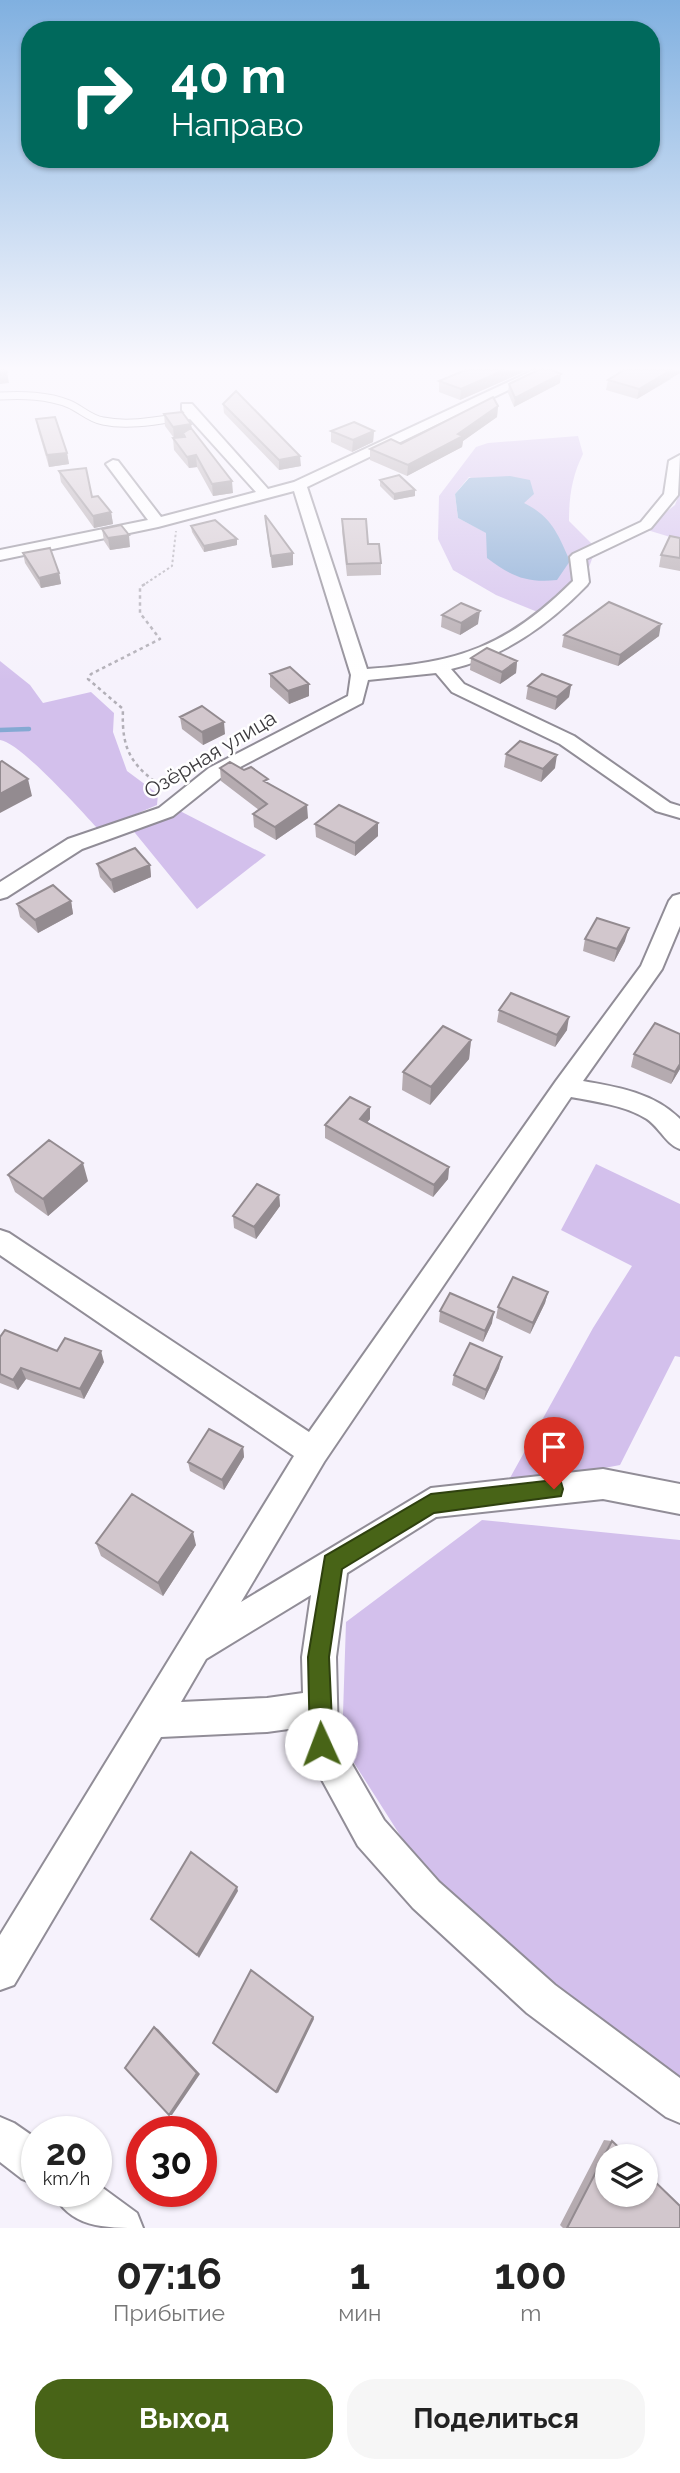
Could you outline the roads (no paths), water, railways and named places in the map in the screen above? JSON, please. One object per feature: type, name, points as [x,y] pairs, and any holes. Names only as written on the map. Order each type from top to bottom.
[{"type":"street","points":[[121,474],[158,523]]},
{"type":"street","points":[[247,474],[266,495]]},
{"type":"street","points":[[0,555],[174,519],[204,518],[299,485],[322,474]]},
{"type":"street","points":[[299,485],[360,675],[440,667],[491,651],[565,599],[581,582],[578,557],[646,525],[671,495],[674,474]]},
{"type":"street","points":[[440,667],[458,688],[567,740],[663,807],[680,812]]},
{"type":"street","name":"Озёрная улица","points":[[0,892],[75,844],[166,812],[216,772],[258,748],[349,705],[359,694],[360,675]]},
{"type":"street","points":[[0,1971],[313,1452],[565,1087],[650,969],[677,917]]},
{"type":"street","points":[[565,1087],[640,1103],[671,1121],[680,1139]]},
{"type":"street","points":[[0,1241],[313,1452]]},
{"type":"street","points":[[195,1649],[431,1503],[603,1483],[680,1499]]},
{"type":"street","points":[[332,1563],[319,1657],[321,1744],[371,1833],[426,1895],[541,1999],[680,2103]]},
{"type":"street","points":[[152,1720],[267,1715],[320,1708]]},
{"type":"street","points":[[0,2137],[21,2152]]},
{"type":"street","points":[[95,2207],[122,2228]]},
{"type":"water","points":[[510,476],[530,480],[534,494],[524,503],[547,520],[566,551],[570,561],[557,580],[528,579],[504,569],[487,558],[486,533],[458,518],[455,494],[469,478]]},
{"type":"waterway","points":[[0,730],[29,729]]}]
